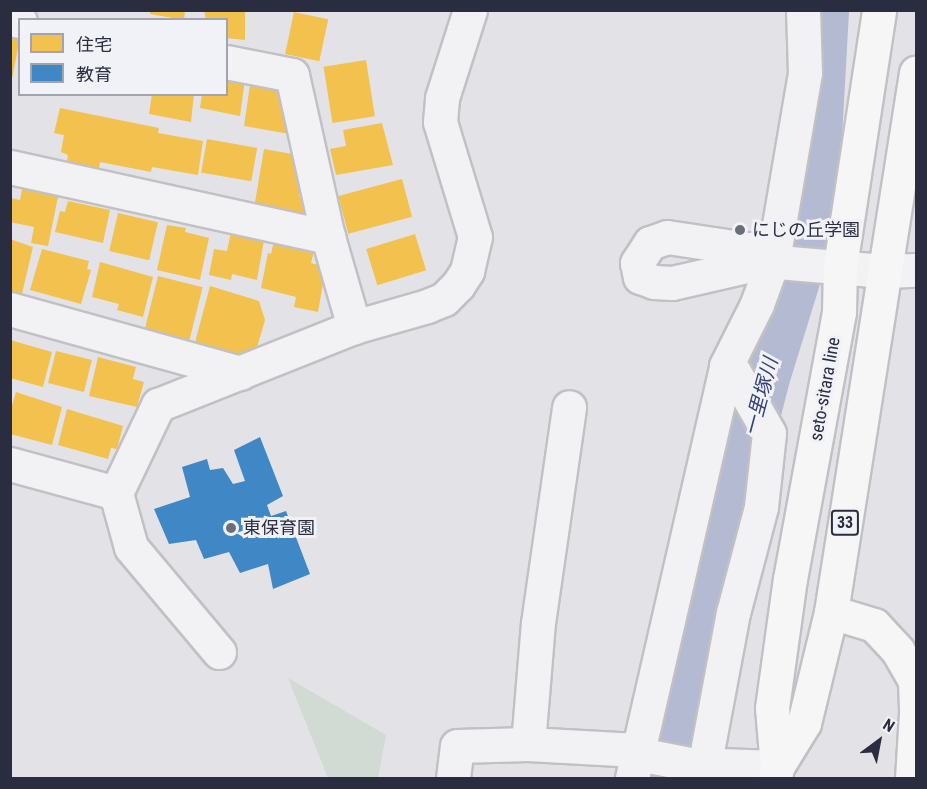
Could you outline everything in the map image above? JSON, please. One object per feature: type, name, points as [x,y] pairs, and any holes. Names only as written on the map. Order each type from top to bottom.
[{"type":"main road","name":"seto-sitara line","points":[[776,773],[772,708],[790,579],[839,312],[825,264],[879,10]]},
{"type":"main road","name":"33","points":[[776,773],[804,723],[831,612],[916,73]]},
{"type":"main road","points":[[831,612],[874,625],[898,651],[916,681],[912,778]]},
{"type":"street","points":[[219,652],[131,547],[116,493],[158,405],[354,327],[444,299],[467,271],[475,237],[440,122],[442,98],[470,10]]},
{"type":"street","points":[[637,761],[730,369],[775,261],[805,73],[803,10]]},
{"type":"street","points":[[228,62],[292,75],[328,237],[354,327]]},
{"type":"street","points":[[10,167],[328,237]]},
{"type":"street","points":[[775,261],[884,271],[916,270]]},
{"type":"street","points":[[10,309],[240,373]]},
{"type":"street","points":[[698,769],[732,613],[761,507],[769,433],[730,369]]},
{"type":"street","points":[[528,744],[538,622],[569,407]]},
{"type":"street","points":[[10,464],[116,493]]},
{"type":"street","points":[[453,778],[457,746],[528,744],[698,769],[776,773]]},
{"type":"shaded area","points":[[288,678],[386,735],[378,778],[328,778]]},
{"type":"building: 住宅","points":[[150,10],[185,10],[184,18],[150,14]]},
{"type":"building: 住宅","points":[[204,10],[245,10],[245,40],[228,38],[228,18],[206,18]]},
{"type":"building: 住宅","points":[[294,12],[328,19],[319,61],[285,54]]},
{"type":"building: 住宅","points":[[10,37],[18,39],[12,77],[10,77]]},
{"type":"building: 住宅","points":[[366,60],[375,116],[332,123],[324,67]]},
{"type":"building: 住宅","points":[[228,75],[245,79],[240,116],[200,108],[202,96],[228,96]]},
{"type":"building: 住宅","points":[[251,78],[279,85],[290,134],[244,126]]},
{"type":"building: 住宅","points":[[152,96],[194,96],[191,122],[149,114]]},
{"type":"building: 住宅","points":[[60,108],[159,128],[158,133],[203,141],[198,175],[152,167],[151,172],[100,162],[98,175],[66,168],[68,155],[61,152],[64,135],[54,133]]},
{"type":"building: 住宅","points":[[382,123],[393,165],[336,175],[330,149],[346,146],[343,130]]},
{"type":"building: 住宅","points":[[207,139],[257,148],[251,181],[201,172]]},
{"type":"building: 住宅","points":[[264,149],[298,155],[297,180],[300,180],[299,196],[306,197],[305,216],[254,208]]},
{"type":"building: 住宅","points":[[402,179],[412,217],[348,234],[338,196]]},
{"type":"building: 住宅","points":[[23,184],[59,192],[48,246],[31,243],[34,227],[10,222],[11,198],[20,200]]},
{"type":"building: 住宅","points":[[68,201],[110,210],[103,243],[55,232],[60,211],[65,212]]},
{"type":"building: 住宅","points":[[118,213],[158,222],[149,260],[109,251]]},
{"type":"building: 住宅","points":[[167,225],[186,228],[185,232],[209,238],[200,280],[157,270]]},
{"type":"building: 住宅","points":[[231,232],[264,240],[257,280],[232,274],[231,280],[209,275],[214,249],[227,251]]},
{"type":"building: 住宅","points":[[415,234],[426,270],[377,285],[366,249]]},
{"type":"building: 住宅","points":[[275,237],[315,247],[311,263],[326,267],[318,312],[294,307],[296,297],[261,288],[268,253],[271,254]]},
{"type":"building: 住宅","points":[[10,239],[33,247],[21,298],[10,295]]},
{"type":"building: 住宅","points":[[42,249],[89,261],[87,269],[91,270],[81,304],[30,290]]},
{"type":"building: 住宅","points":[[100,262],[153,277],[143,317],[117,310],[119,304],[92,297]]},
{"type":"building: 住宅","points":[[158,276],[203,287],[188,347],[143,336]]},
{"type":"building: 住宅","points":[[210,286],[259,301],[265,320],[256,351],[226,360],[193,350]]},
{"type":"building: 住宅","points":[[10,340],[52,352],[43,387],[10,378]]},
{"type":"building: 住宅","points":[[56,351],[92,360],[84,392],[48,383]]},
{"type":"building: 住宅","points":[[98,357],[136,367],[133,379],[144,382],[137,407],[89,396]]},
{"type":"building: 住宅","points":[[16,392],[62,407],[52,445],[10,434],[10,412]]},
{"type":"building: 住宅","points":[[67,409],[123,426],[117,449],[111,448],[108,459],[58,445]]},
{"type":"building: 教育","points":[[260,437],[283,496],[267,505],[271,516],[286,511],[310,574],[273,589],[268,564],[240,573],[229,552],[204,559],[196,540],[169,544],[154,509],[190,497],[182,467],[207,459],[210,470],[223,468],[233,484],[245,481],[234,450]]},
{"type":"waterway","name":"一里塚川","points":[[665,778],[676,722],[767,371],[812,226],[824,10]]},
{"type":"place","name":"にじの丘学園","points":[[740,230]]},
{"type":"place","name":"東保育園","points":[[231,528]]}]
